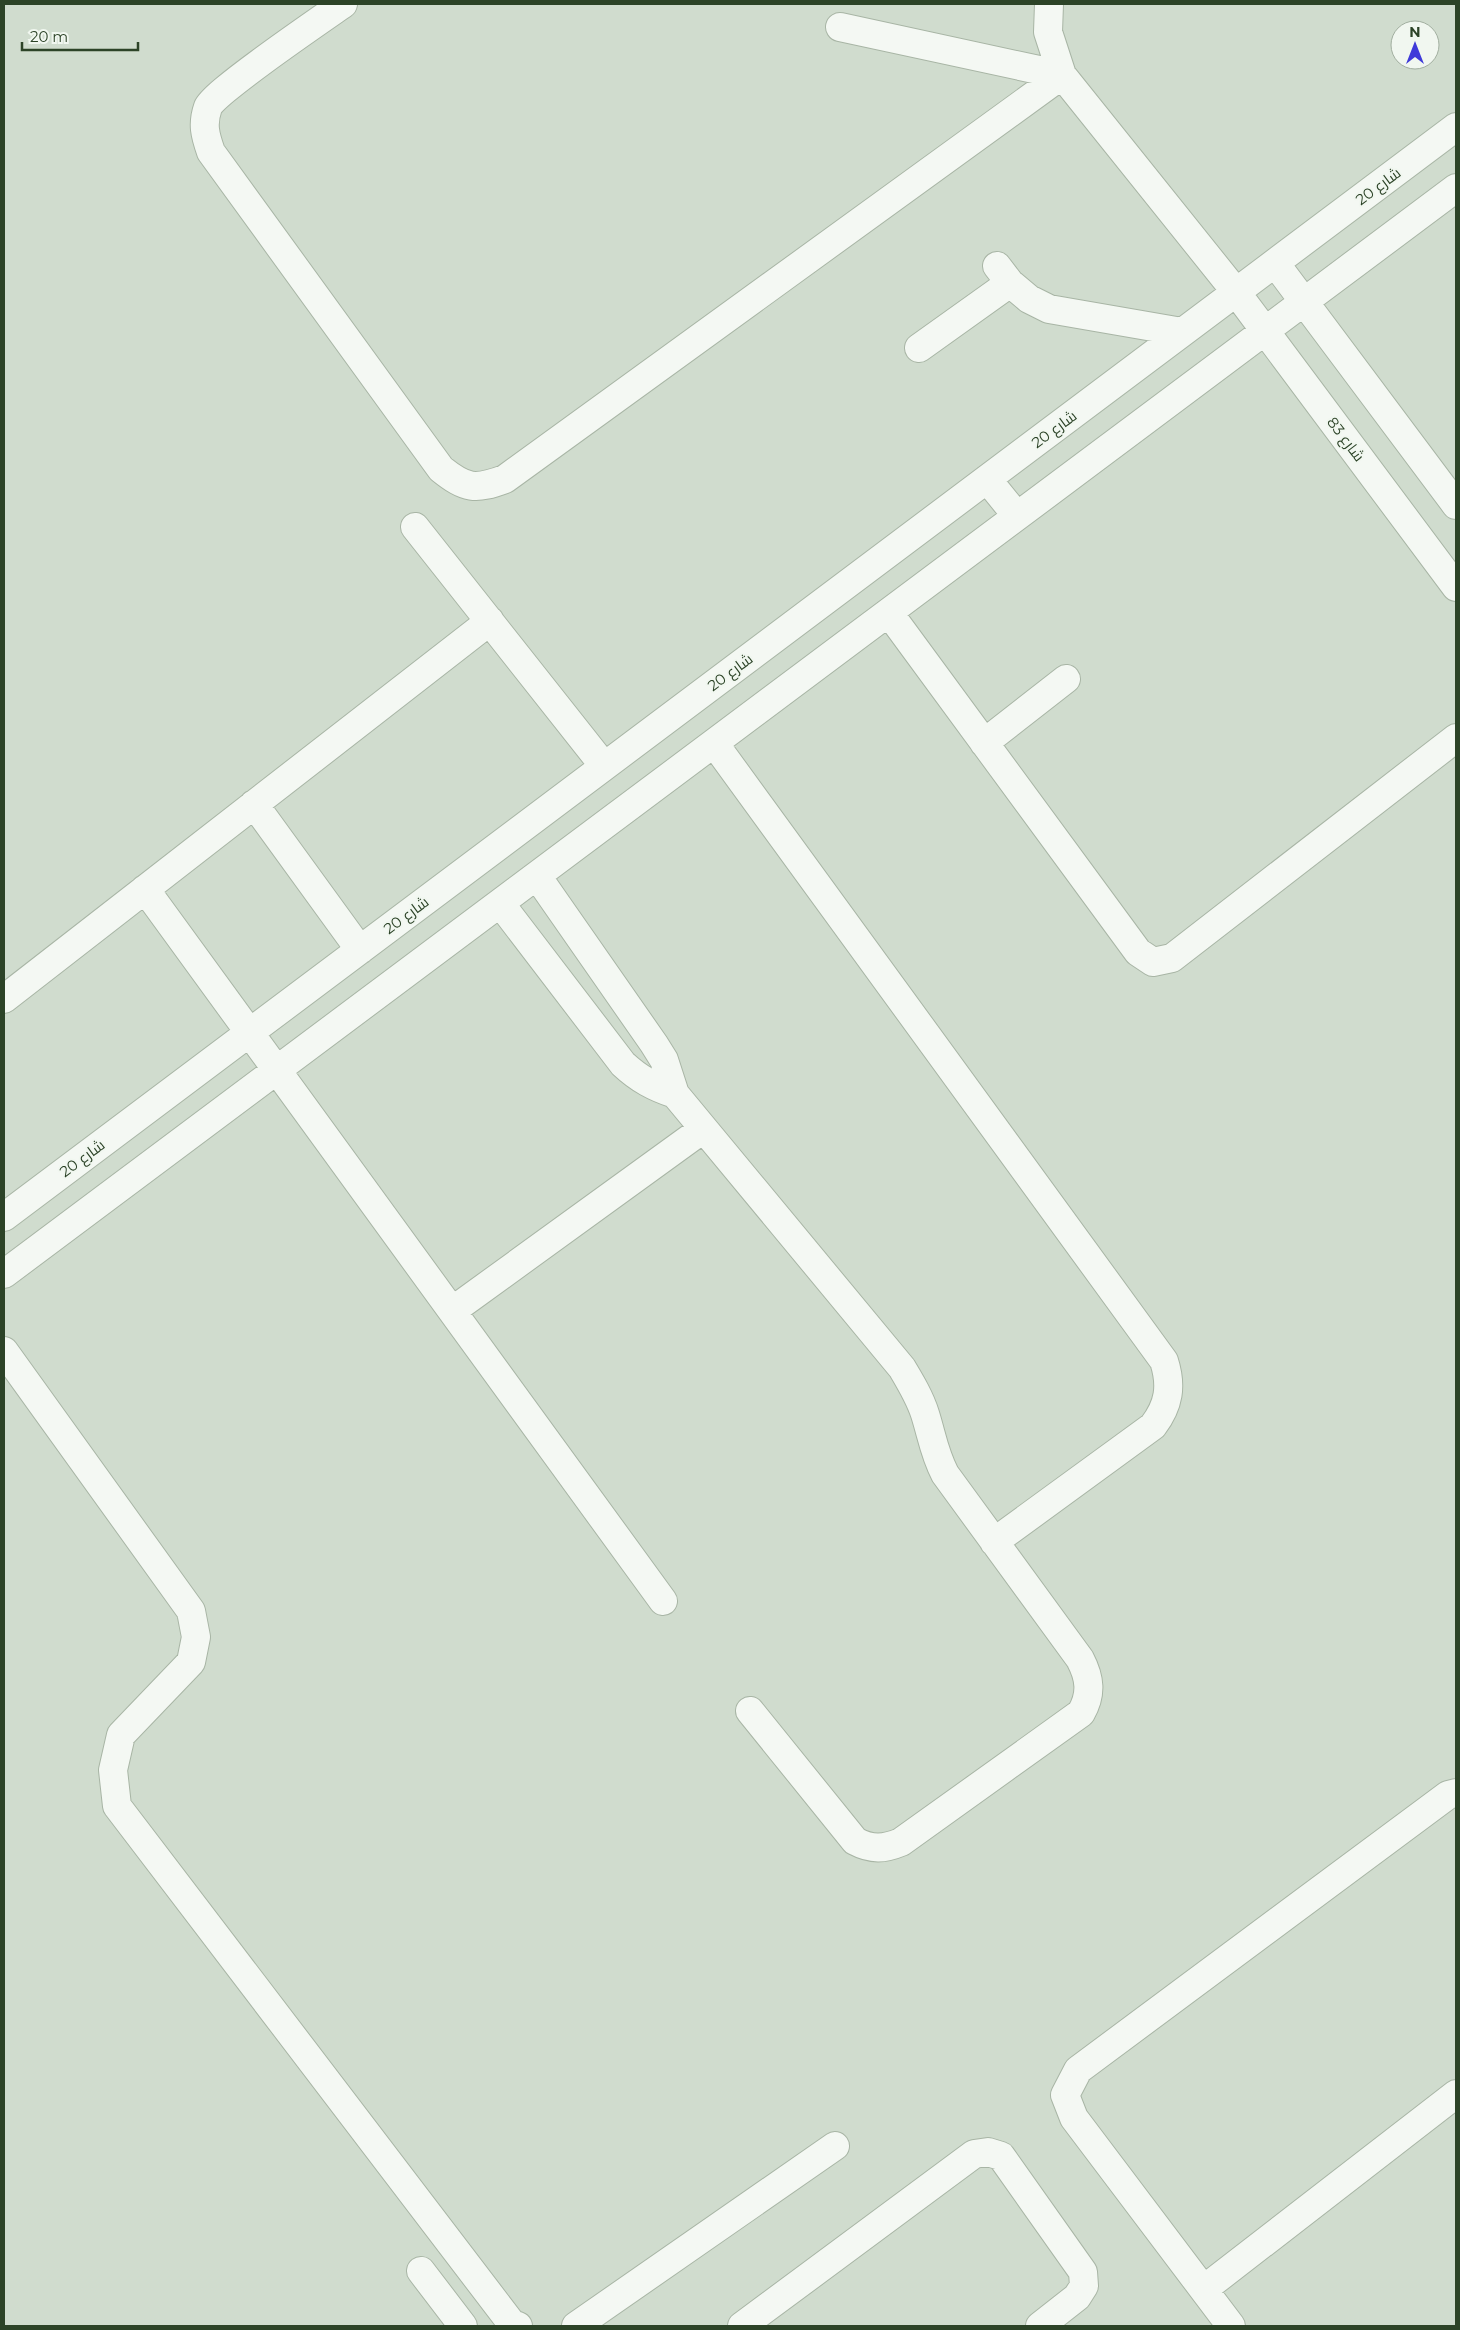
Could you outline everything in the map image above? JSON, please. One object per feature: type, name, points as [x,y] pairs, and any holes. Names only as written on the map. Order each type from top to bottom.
[{"type":"lane","points":[[343,4],[227,88],[208,105],[203,128],[211,152],[442,469],[459,484],[482,487],[505,479],[1062,75]]},
{"type":"lane","points":[[1049,4],[1048,32],[1062,75]]},
{"type":"lane","points":[[840,28],[1062,75]]},
{"type":"lane","name":"شارع 83","points":[[1062,75],[1236,292],[1456,586]]},
{"type":"lane","name":"شارع 20","points":[[4,1217],[1456,127]]},
{"type":"lane","points":[[4,1274],[1456,188]]},
{"type":"lane","points":[[1275,263],[1456,505]]},
{"type":"lane","points":[[919,348],[1003,275],[1028,299],[1049,309],[1182,332]]},
{"type":"lane","points":[[986,479],[1017,516]]},
{"type":"lane","points":[[415,526],[604,766]]},
{"type":"lane","points":[[888,613],[1138,952],[1154,962],[1172,958],[1456,738]]},
{"type":"lane","points":[[4,999],[490,621]]},
{"type":"lane","points":[[984,743],[1066,679]]},
{"type":"lane","points":[[714,743],[1164,1361],[1169,1386],[1168,1401],[1162,1414],[1153,1426],[994,1542]]},
{"type":"lane","points":[[254,804],[360,950]]},
{"type":"lane","points":[[537,876],[654,1044],[664,1060],[674,1094],[902,1368],[916,1391],[926,1415],[936,1457],[945,1474],[1080,1659],[1089,1682],[1086,1704],[1081,1712],[901,1842],[888,1848],[874,1848],[856,1840],[750,1711]]},
{"type":"lane","points":[[145,889],[663,1601]]},
{"type":"lane","points":[[500,904],[623,1064],[638,1078],[656,1088],[674,1094]]},
{"type":"lane","points":[[452,1311],[703,1128]]},
{"type":"lane","points":[[4,1351],[190,1611],[196,1637],[190,1662],[121,1735],[113,1770],[117,1806],[512,2324],[518,2326]]},
{"type":"lane","points":[[1231,2326],[1074,2118],[1065,2095],[1078,2070],[1448,1795],[1456,1793]]},
{"type":"lane","points":[[1204,2290],[1456,2094]]},
{"type":"lane","points":[[576,2326],[835,2146]]},
{"type":"lane","points":[[742,2326],[974,2154],[988,2152],[1001,2156],[1083,2272],[1084,2286],[1077,2297],[1040,2326]]},
{"type":"lane","points":[[421,2271],[463,2326]]},
{"type":"shaded area","points":[[4,4],[1456,4],[1456,2326],[4,2326]]}]
